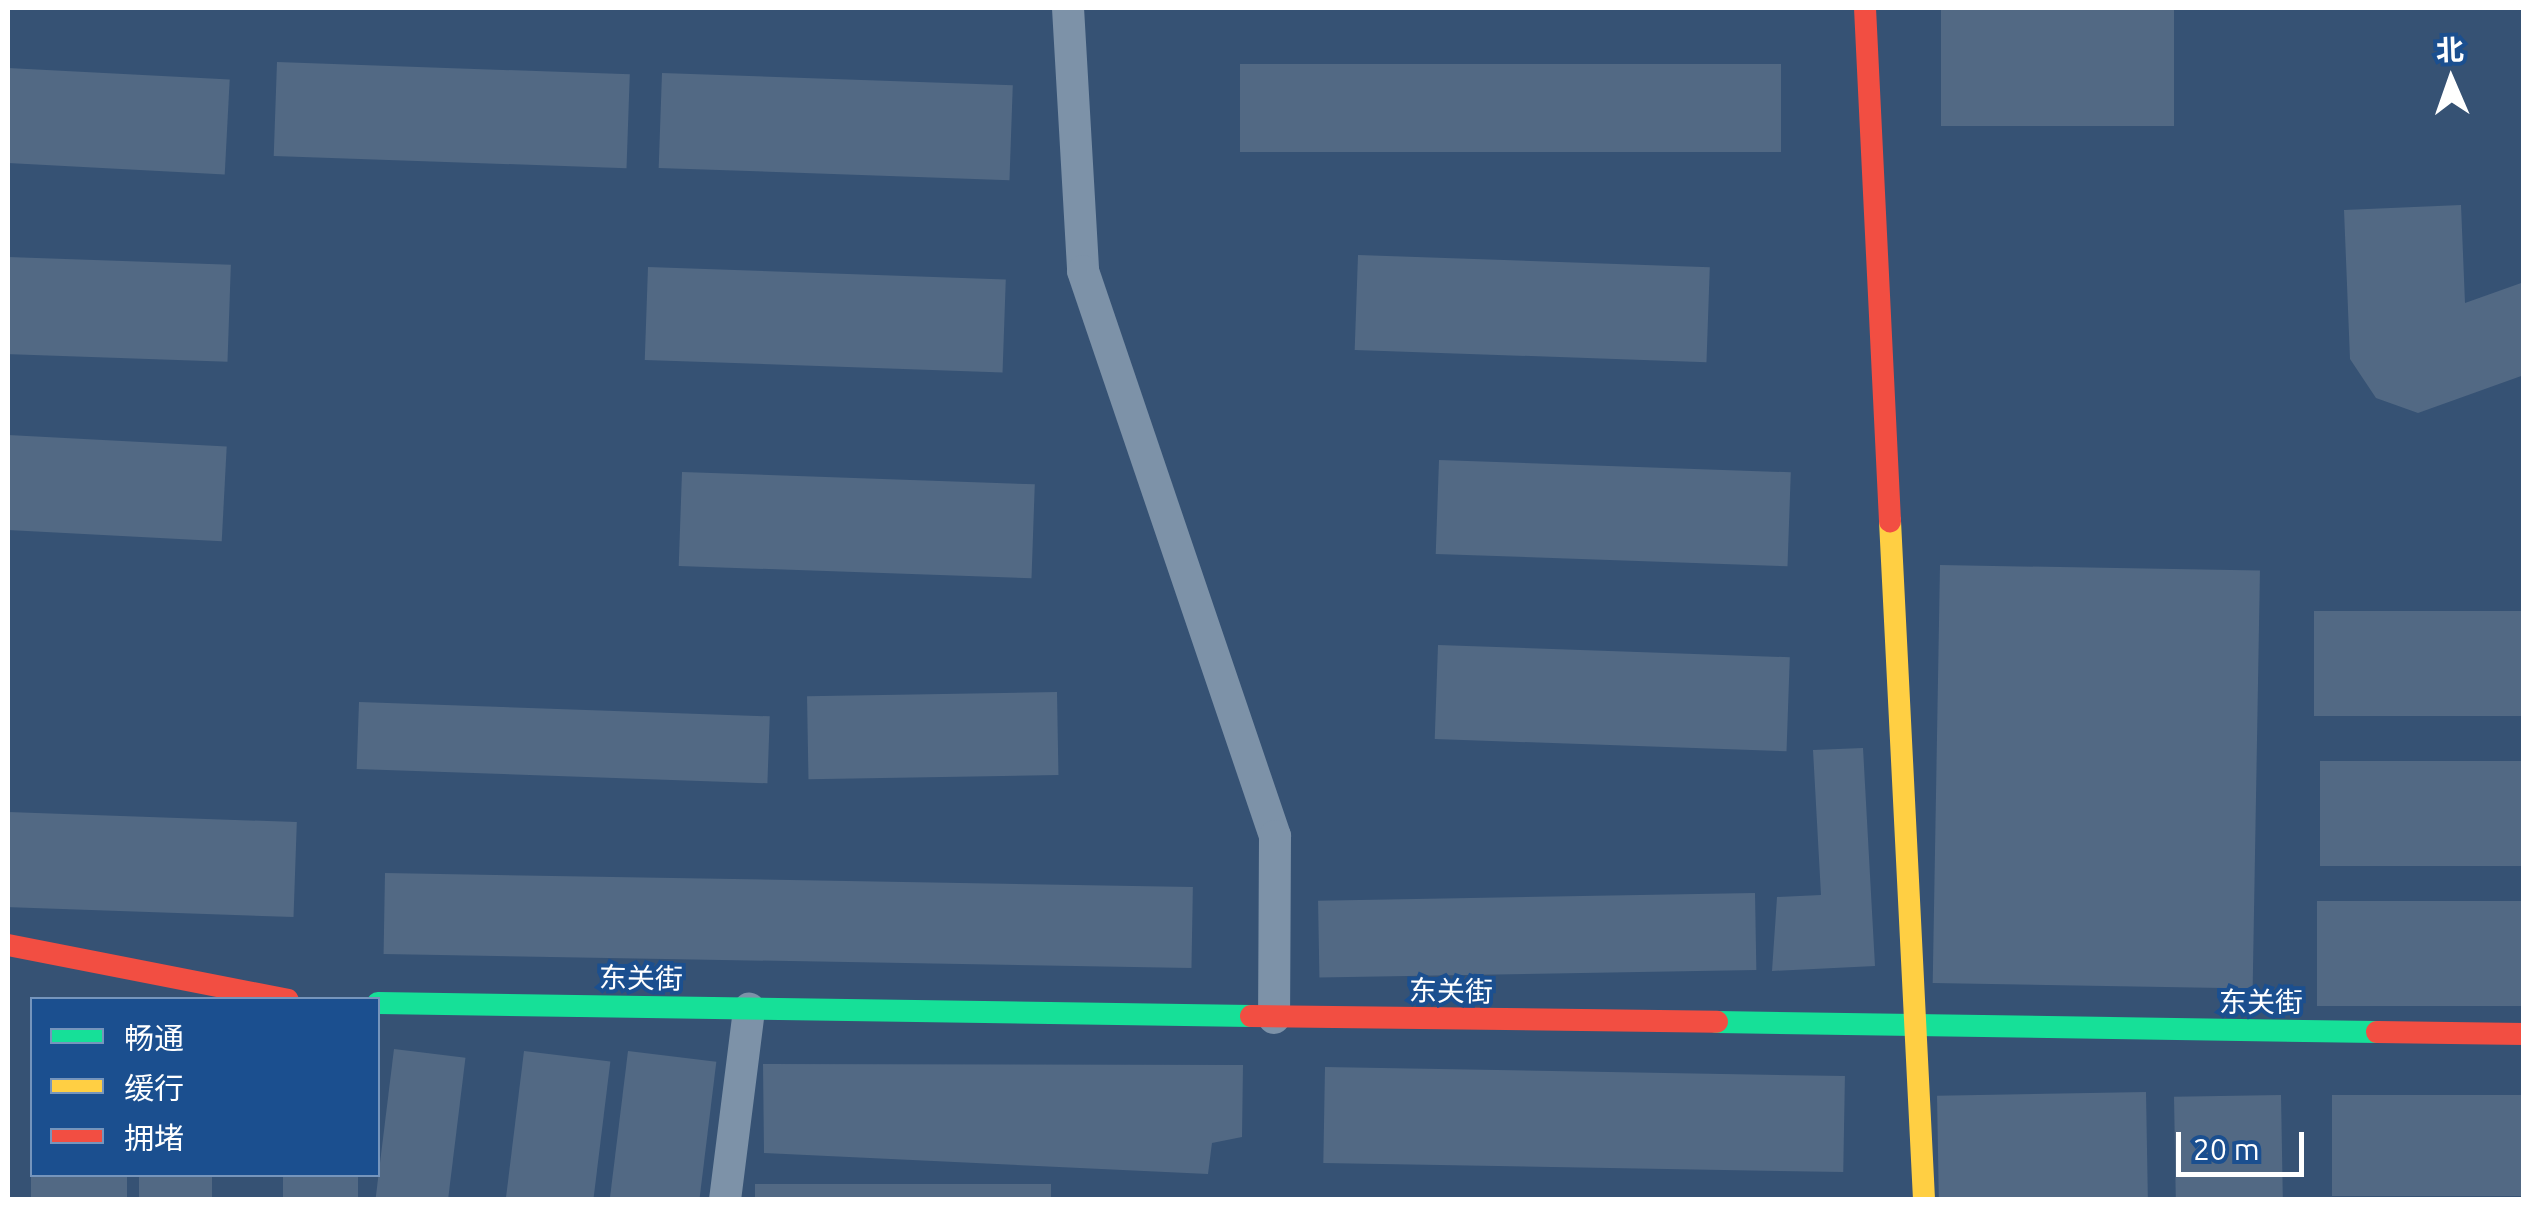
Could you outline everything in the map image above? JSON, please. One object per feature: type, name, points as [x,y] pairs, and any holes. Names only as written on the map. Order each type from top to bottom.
[{"type":"street","points":[[1068,8],[1083,271],[1276,836],[1274,1018]]},
{"type":"street","points":[[1865,8],[1924,1200]]},
{"type":"street","points":[[8,945],[273,997]]},
{"type":"street","name":"东关街","points":[[380,1003],[1916,1029],[2524,1034]]},
{"type":"street","points":[[726,1200],[748,1009]]},
{"type":"building","points":[[1941,8],[2174,8],[2174,126],[1941,126]]},
{"type":"building","points":[[277,62],[630,74],[627,168],[274,156]]},
{"type":"building","points":[[1240,64],[1781,64],[1781,152],[1240,152]]},
{"type":"building","points":[[8,68],[230,80],[225,174],[8,163]]},
{"type":"building","points":[[662,73],[1013,85],[1009,180],[659,168]]},
{"type":"building","points":[[2461,205],[2465,303],[2524,282],[2524,375],[2418,413],[2376,398],[2350,359],[2344,210]]},
{"type":"building","points":[[1358,255],[1710,267],[1706,362],[1355,350]]},
{"type":"building","points":[[8,257],[231,265],[227,362],[8,354]]},
{"type":"building","points":[[648,267],[1006,279],[1003,372],[645,360]]},
{"type":"building","points":[[8,435],[227,446],[222,541],[8,530]]},
{"type":"building","points":[[1439,460],[1791,472],[1788,566],[1436,554]]},
{"type":"building","points":[[682,472],[1035,484],[1032,578],[679,566]]},
{"type":"building","points":[[1940,565],[2260,571],[2253,989],[1933,983]]},
{"type":"building","points":[[2314,611],[2524,611],[2524,716],[2314,716]]},
{"type":"building","points":[[1438,645],[1790,657],[1787,751],[1435,739]]},
{"type":"building","points":[[1057,692],[1058,775],[808,779],[807,696]]},
{"type":"building","points":[[359,702],[770,716],[767,783],[357,769]]},
{"type":"building","points":[[1863,748],[1875,966],[1772,971],[1777,897],[1821,895],[1813,750]]},
{"type":"building","points":[[2320,761],[2524,761],[2524,866],[2320,866]]},
{"type":"building","points":[[8,812],[297,822],[294,917],[8,907]]},
{"type":"building","points":[[385,873],[1193,887],[1191,968],[384,954]]},
{"type":"building","points":[[1755,893],[1756,970],[1319,978],[1318,901]]},
{"type":"building","points":[[2317,901],[2524,901],[2524,1006],[2317,1006]]},
{"type":"building","points":[[394,1049],[465,1058],[448,1200],[375,1200]]},
{"type":"building","points":[[524,1051],[610,1062],[593,1200],[506,1200]]},
{"type":"building","points":[[628,1051],[716,1062],[699,1200],[610,1200]]},
{"type":"building","points":[[763,1064],[1243,1065],[1242,1137],[1212,1143],[1208,1174],[764,1153]]},
{"type":"building","points":[[1325,1067],[1845,1076],[1843,1172],[1323,1163]]},
{"type":"building","points":[[2146,1092],[2148,1200],[1939,1200],[1937,1096]]},
{"type":"building","points":[[2281,1095],[2283,1200],[2176,1200],[2174,1097]]},
{"type":"building","points":[[2332,1095],[2524,1095],[2524,1196],[2332,1196]]},
{"type":"building","points":[[31,1177],[127,1177],[127,1200],[31,1200]]},
{"type":"building","points":[[139,1177],[212,1177],[212,1200],[139,1200]]},
{"type":"building","points":[[283,1177],[358,1177],[358,1200],[283,1200]]},
{"type":"building","points":[[755,1184],[1051,1184],[1051,1200],[755,1200]]},
{"type":"traffic: fast","points":[[380,1003],[1251,1016]]},
{"type":"traffic: fast","points":[[1717,1022],[2377,1032]]},
{"type":"traffic: slow","points":[[1890,521],[1924,1200]]},
{"type":"traffic: jam","points":[[1865,8],[1890,521]]},
{"type":"traffic: jam","points":[[8,945],[273,997]]},
{"type":"traffic: jam","points":[[1251,1016],[1717,1022]]},
{"type":"traffic: jam","points":[[2377,1032],[2524,1034]]}]
